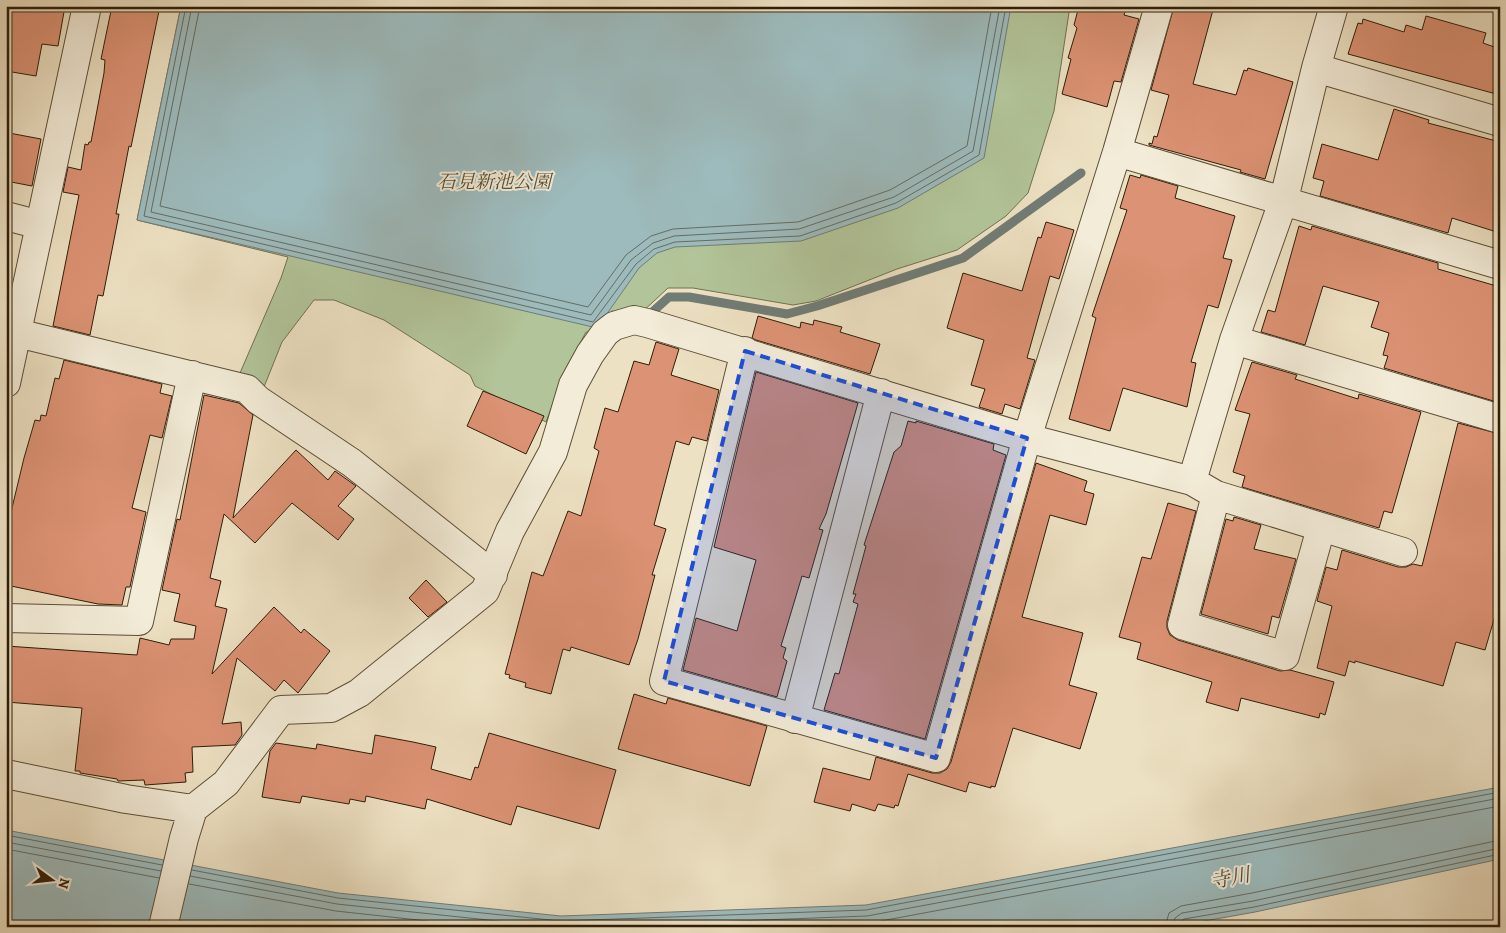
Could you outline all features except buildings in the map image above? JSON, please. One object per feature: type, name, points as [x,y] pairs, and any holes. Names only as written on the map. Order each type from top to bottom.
[{"type":"street","points":[[6,383],[87,6]]},
{"type":"street","points":[[745,351],[664,681],[936,758],[1027,438],[1118,152],[1159,6]]},
{"type":"street","points":[[1192,481],[1234,340],[1284,200],[1316,68],[1334,6]]},
{"type":"street","points":[[1316,68],[1500,122]]},
{"type":"street","points":[[1118,152],[1500,265]]},
{"type":"street","points":[[6,216],[40,224]]},
{"type":"street","points":[[163,927],[184,838],[193,809],[226,783],[281,710],[331,708],[359,692],[485,591],[510,531],[553,452],[573,385],[605,333],[614,326],[634,320],[745,351],[1027,438],[1192,481],[1216,495],[1403,552]]},
{"type":"street","points":[[17,334],[246,389],[258,400],[352,463],[493,575]]},
{"type":"street","points":[[1234,340],[1500,419]]},
{"type":"street","points":[[6,618],[139,621],[192,376]]},
{"type":"street","points":[[796,719],[881,393]]},
{"type":"street","points":[[1216,495],[1182,625],[1285,656],[1321,528]]},
{"type":"street","points":[[6,774],[126,799],[193,809]]},
{"type":"highlighted area","points":[[745,351],[1027,438],[936,758],[664,681]]},
{"type":"green space","name":"石見新池公園","points":[[181,6],[1070,6],[1054,111],[1028,193],[1006,216],[957,250],[897,269],[816,301],[793,305],[693,288],[668,288],[640,314],[612,311],[596,333],[586,332],[567,367],[546,422],[475,386],[470,375],[384,320],[334,300],[314,300],[282,342],[262,392],[240,373],[281,278],[288,257],[137,220]]},
{"type":"water","name":"石見新池公園","points":[[181,6],[1011,6],[984,158],[898,208],[801,241],[675,247],[657,253],[639,268],[597,328],[137,220]]},
{"type":"water","name":"寺川","points":[[1500,787],[1500,859],[1255,912],[1171,927],[6,927],[6,830],[338,893],[561,916],[866,905]]},
{"type":"waterway","points":[[649,315],[669,297],[689,297],[787,314],[817,306],[963,258],[1081,173]]}]
